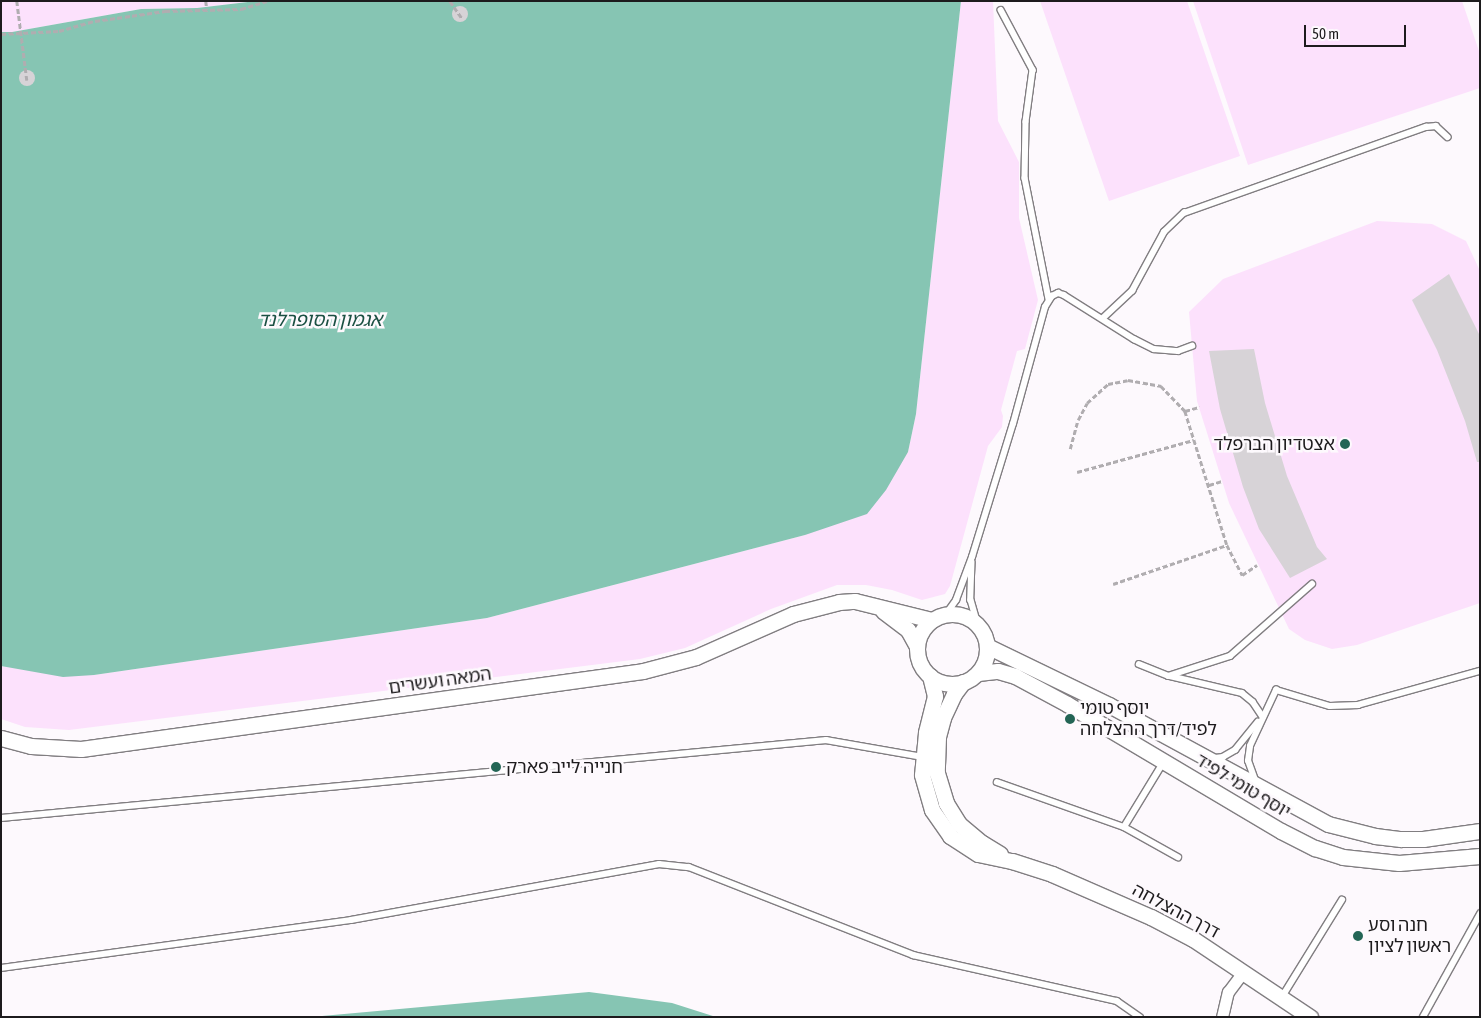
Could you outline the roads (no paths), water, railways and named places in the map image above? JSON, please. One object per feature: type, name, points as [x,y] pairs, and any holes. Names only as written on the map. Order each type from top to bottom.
[{"type":"street","name":"המאה ועשרים","points":[[1,738],[31,746],[81,749],[642,672],[696,657],[793,614],[817,607],[855,601],[939,617]]},
{"type":"street","name":"המאה ועשרים","points":[[874,605],[908,630],[917,646]]},
{"type":"street","points":[[957,614],[978,624],[988,646],[986,660],[978,673],[963,682],[946,684],[930,676],[922,668],[918,657],[917,646],[919,636],[939,617],[957,614]]},
{"type":"street","name":"יוסף טומי לפיד","points":[[988,646],[1109,705],[1258,788],[1328,824],[1375,836],[1423,839],[1480,831]]},
{"type":"street","name":"יוסף טומי לפיד","points":[[978,673],[998,671],[1015,676],[1281,831],[1325,851],[1359,859],[1399,863],[1480,856]]},
{"type":"street","name":"דרך ההצלחה","points":[[930,676],[934,705],[923,757],[922,775],[926,796],[932,810],[950,836],[978,854],[1012,861],[1103,894],[1151,916],[1194,940],[1310,1017]]},
{"type":"street","name":"דרך ההצלחה","points":[[963,682],[954,694],[943,718],[938,737],[936,773],[942,793],[959,824],[982,843],[1012,861]]},
{"type":"street","points":[[1222,1017],[1228,992],[1243,972]]},
{"type":"lane","points":[[939,617],[956,600],[972,557],[1049,299],[1026,178],[1026,122],[1033,70],[1001,10]]},
{"type":"lane","points":[[1103,318],[1132,291],[1164,232],[1184,213],[1426,127],[1436,126],[1448,137]]},
{"type":"lane","points":[[1049,299],[1058,293],[1064,295],[1103,318],[1134,340],[1154,349],[1178,351],[1192,346]]},
{"type":"lane","points":[[972,557],[971,600],[978,624]]},
{"type":"lane","points":[[1168,676],[1230,656],[1312,584]]},
{"type":"lane","points":[[1139,664],[1168,676],[1242,693],[1253,702],[1263,717]]},
{"type":"lane","points":[[1258,788],[1248,761],[1250,746],[1276,690],[1330,706],[1358,705],[1480,671]]},
{"type":"lane","points":[[1205,758],[1222,757],[1235,750],[1263,717]]},
{"type":"lane","points":[[1,818],[826,740],[923,757]]},
{"type":"lane","points":[[1124,827],[1164,762]]},
{"type":"lane","points":[[996,782],[1124,827],[1178,857]]},
{"type":"lane","points":[[1,968],[351,920],[659,864],[689,867],[913,956],[1117,1001],[1140,1017]]},
{"type":"lane","points":[[1281,998],[1342,900]]},
{"type":"lane","points":[[1424,1017],[1480,914]]},
{"type":"water","name":"אגמון הסופרלנד","points":[[256,1],[961,1],[916,414],[908,452],[886,490],[867,514],[805,535],[487,618],[94,675],[63,677],[1,666],[1,32],[12,32],[141,9],[197,8]]},
{"type":"water","points":[[589,992],[672,1003],[716,1017],[311,1017]]},
{"type":"place","name":"אצטדיון הברפלד","points":[[1345,444]]},
{"type":"place","name":"יוסף טומי לפיד/דרך ההצלחה","points":[[1070,719]]},
{"type":"place","name":"חנייה לייב פארק","points":[[496,767]]},
{"type":"place","name":"חנה וסע ראשון לציון","points":[[1358,936]]}]
